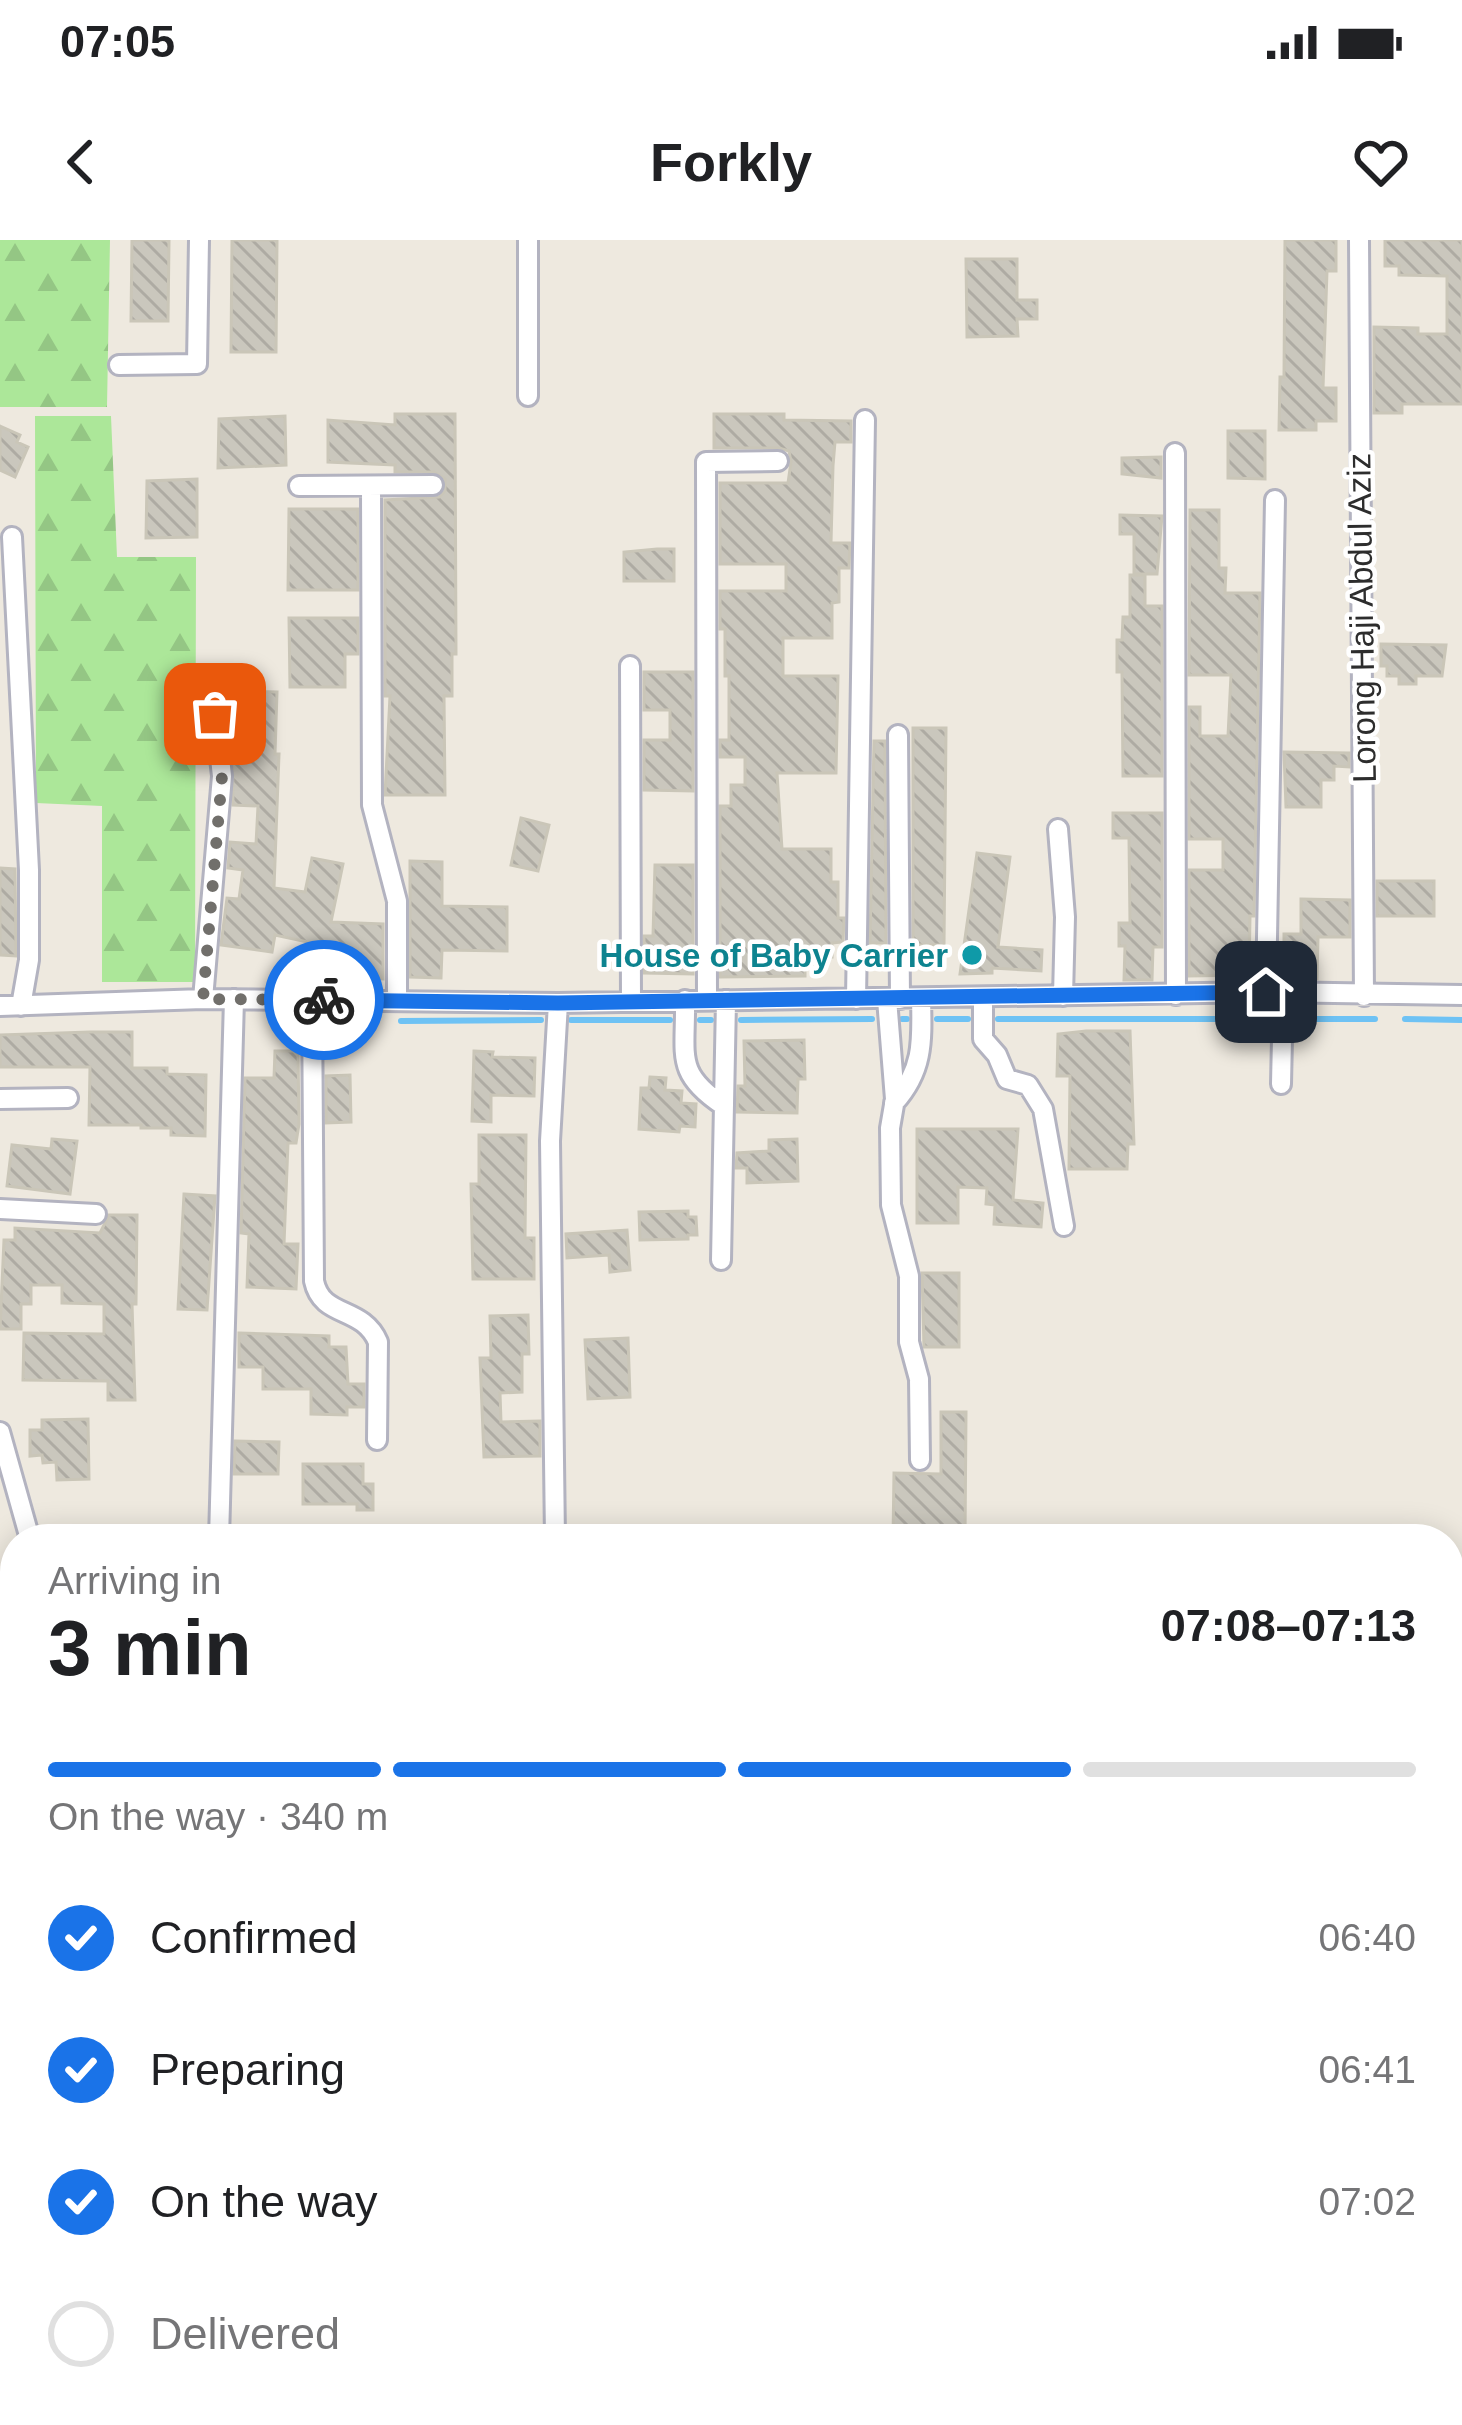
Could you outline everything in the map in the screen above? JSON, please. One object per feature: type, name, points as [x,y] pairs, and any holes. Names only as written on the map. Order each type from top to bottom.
[{"type":"street","points":[[119,365],[197,364],[199,240]]},
{"type":"street","points":[[528,240],[528,396]]},
{"type":"street","name":"Lorong Haji Abdul Aziz","points":[[1359,240],[1364,996]]},
{"type":"street","points":[[856,998],[865,420]]},
{"type":"street","points":[[1175,453],[1176,994]]},
{"type":"street","points":[[722,1260],[724,1106],[716,1000],[706,462],[778,461]]},
{"type":"street","points":[[298,486],[434,485]]},
{"type":"street","points":[[371,486],[372,805],[397,901],[397,1000]]},
{"type":"street","points":[[1275,500],[1274,993],[1282,1084]]},
{"type":"street","points":[[12,537],[29,870],[29,960],[21,1006]]},
{"type":"street","points":[[630,666],[631,1000]]},
{"type":"street","points":[[203,999],[222,776],[215,714]]},
{"type":"street","points":[[898,735],[892,1205],[909,1276],[909,1342],[919,1379],[920,1460]]},
{"type":"street","points":[[1058,829],[1065,916],[1063,996]]},
{"type":"street","points":[[0,1006],[203,999],[558,1003],[1274,993],[1462,995]]},
{"type":"street","points":[[983,997],[983,1039],[997,1055],[1007,1079],[1028,1085],[1043,1109],[1064,1226]]},
{"type":"street","points":[[894,1102],[917,1071],[922,1053],[921,998]]},
{"type":"street","points":[[219,1524],[234,999]]},
{"type":"street","points":[[312,1000],[314,1281],[327,1306],[361,1318],[372,1327],[378,1342],[377,1441]]},
{"type":"street","points":[[685,1000],[686,1072],[698,1088],[724,1106]]},
{"type":"street","points":[[555,1524],[550,1141],[558,1003]]},
{"type":"street","points":[[0,1099],[68,1098]]},
{"type":"street","points":[[0,1209],[96,1214]]},
{"type":"street","points":[[0,1432],[26,1524]]},
{"type":"green space","points":[[0,240],[110,240],[107,407],[0,407]]},
{"type":"green space","points":[[35,416],[111,416],[117,557],[196,557],[195,982],[102,982],[102,806],[36,803]]},
{"type":"building","points":[[132,240],[169,240],[168,321],[131,321]]},
{"type":"building","points":[[232,240],[277,240],[276,352],[231,352]]},
{"type":"building","points":[[1285,240],[1336,240],[1336,271],[1327,271],[1323,388],[1336,388],[1336,421],[1316,421],[1316,430],[1279,430]]},
{"type":"building","points":[[1385,240],[1462,240],[1462,404],[1402,404],[1402,413],[1374,413],[1374,327],[1447,334],[1447,276],[1399,275],[1399,266],[1385,266]]},
{"type":"building","points":[[966,259],[1017,259],[1017,300],[1037,300],[1037,319],[1017,319],[1018,336],[967,337]]},
{"type":"building","points":[[395,414],[455,414],[456,654],[452,654],[452,696],[444,696],[445,795],[385,795],[390,696],[385,696],[385,500],[439,497],[445,491],[445,479],[434,472],[395,472],[395,465],[328,462],[328,420],[395,425]]},
{"type":"building","points":[[714,414],[851,421],[851,442],[835,442],[831,543],[850,543],[849,568],[839,568],[839,602],[832,603],[832,638],[783,638],[783,676],[838,676],[836,773],[777,773],[782,849],[831,849],[831,882],[838,882],[838,918],[844,918],[843,942],[832,943],[832,957],[805,957],[805,976],[720,977],[720,806],[731,806],[731,785],[745,785],[745,757],[720,757],[720,740],[729,740],[729,676],[725,676],[725,629],[720,629],[720,591],[786,591],[786,564],[720,564],[720,483],[788,483],[791,462],[789,451],[779,448],[714,448]]},
{"type":"building","points":[[285,416],[286,465],[218,468],[219,419]]},
{"type":"building","points":[[0,426],[20,435],[17,442],[28,447],[15,477],[0,470]]},
{"type":"building","points":[[1228,431],[1265,431],[1265,479],[1228,478]]},
{"type":"building","points":[[1161,457],[1161,478],[1122,474],[1122,458]]},
{"type":"building","points":[[197,479],[197,537],[146,538],[147,481]]},
{"type":"building","points":[[289,509],[358,509],[358,590],[288,590]]},
{"type":"building","points":[[1190,510],[1219,510],[1219,568],[1226,568],[1225,593],[1260,593],[1249,975],[1189,976],[1189,870],[1223,870],[1223,839],[1189,839],[1189,707],[1200,707],[1200,736],[1228,736],[1231,675],[1189,675]]},
{"type":"building","points":[[1120,515],[1162,516],[1157,574],[1134,574],[1134,534],[1120,534]]},
{"type":"building","points":[[674,549],[674,581],[624,581],[624,552]]},
{"type":"building","points":[[1130,575],[1145,575],[1145,606],[1162,606],[1162,776],[1123,776],[1117,640],[1122,640],[1123,617],[1130,617]]},
{"type":"building","points":[[289,618],[358,618],[358,654],[345,654],[345,687],[290,687]]},
{"type":"building","points":[[1381,644],[1446,645],[1442,676],[1416,676],[1416,684],[1399,684],[1399,676],[1387,676],[1387,666],[1381,666]]},
{"type":"building","points":[[644,672],[693,672],[693,791],[644,790],[644,740],[670,740],[670,710],[644,710]]},
{"type":"building","points":[[232,691],[277,692],[274,888],[305,892],[312,858],[343,864],[331,922],[383,924],[383,979],[344,978],[345,950],[275,935],[272,952],[221,945],[227,898],[239,899],[243,870],[228,868],[230,842],[256,844],[258,806],[233,805]]},
{"type":"building","points":[[913,728],[946,728],[944,945],[913,945]]},
{"type":"building","points":[[874,741],[885,741],[886,943],[870,943]]},
{"type":"building","points":[[1284,752],[1349,753],[1349,767],[1334,766],[1334,780],[1321,780],[1321,807],[1286,807]]},
{"type":"building","points":[[1113,813],[1162,813],[1162,947],[1153,947],[1152,980],[1124,980],[1125,946],[1119,946],[1119,923],[1130,923],[1129,838],[1113,838]]},
{"type":"building","points":[[521,818],[549,825],[538,871],[511,865]]},
{"type":"building","points":[[977,853],[1010,857],[998,947],[1042,950],[1041,971],[992,968],[992,973],[960,974]]},
{"type":"building","points":[[410,861],[442,862],[442,906],[507,907],[507,951],[442,950],[441,978],[410,977]]},
{"type":"building","points":[[655,865],[693,865],[693,974],[644,973],[644,936],[653,936]]},
{"type":"building","points":[[0,868],[15,869],[16,956],[0,955]]},
{"type":"building","points":[[1377,881],[1434,881],[1434,916],[1377,916]]},
{"type":"building","points":[[1301,899],[1350,900],[1350,937],[1318,937],[1317,979],[1284,978],[1284,934],[1301,934]]},
{"type":"building","points":[[1130,1031],[1134,1144],[1128,1144],[1127,1169],[1069,1169],[1070,1076],[1057,1076],[1058,1034]]},
{"type":"building","points":[[132,1032],[132,1068],[206,1075],[205,1136],[171,1135],[171,1128],[141,1125],[89,1125],[90,1067],[0,1067],[0,1035]]},
{"type":"building","points":[[804,1040],[805,1079],[798,1079],[797,1113],[737,1112],[738,1086],[745,1086],[744,1041]]},
{"type":"building","points":[[275,1051],[298,1051],[299,1124],[296,1143],[288,1143],[284,1244],[298,1244],[296,1289],[247,1287],[249,1234],[241,1233],[245,1078],[274,1078]]},
{"type":"building","points":[[474,1051],[493,1052],[492,1057],[535,1058],[534,1096],[491,1095],[491,1122],[472,1121]]},
{"type":"building","points":[[350,1075],[351,1122],[326,1123],[326,1076]]},
{"type":"building","points":[[650,1077],[666,1078],[665,1090],[682,1091],[681,1103],[696,1104],[695,1127],[680,1126],[679,1132],[639,1129],[641,1088],[649,1088]]},
{"type":"building","points":[[917,1129],[1018,1129],[1013,1200],[1043,1203],[1041,1227],[994,1224],[995,1205],[986,1204],[987,1188],[958,1187],[958,1223],[917,1223]]},
{"type":"building","points":[[479,1135],[526,1135],[525,1238],[534,1238],[534,1279],[473,1279],[471,1184],[479,1184]]},
{"type":"building","points":[[52,1139],[77,1141],[70,1194],[7,1186],[12,1145],[51,1149]]},
{"type":"building","points":[[797,1139],[798,1181],[747,1183],[747,1168],[736,1168],[737,1153],[769,1151],[769,1140]]},
{"type":"building","points":[[184,1194],[215,1196],[207,1310],[178,1309]]},
{"type":"building","points":[[688,1211],[688,1217],[696,1217],[697,1235],[640,1240],[639,1212]]},
{"type":"building","points":[[109,1215],[137,1215],[136,1304],[132,1304],[135,1400],[108,1400],[108,1381],[23,1380],[24,1333],[104,1334],[104,1304],[62,1303],[62,1285],[31,1285],[31,1304],[21,1304],[21,1329],[0,1329],[4,1240],[15,1240],[15,1228],[100,1233]]},
{"type":"building","points":[[627,1230],[630,1270],[610,1272],[609,1255],[567,1258],[566,1234]]},
{"type":"building","points":[[922,1273],[959,1273],[959,1347],[924,1347]]},
{"type":"building","points":[[528,1315],[529,1354],[522,1354],[522,1392],[500,1393],[501,1422],[540,1421],[540,1456],[484,1457],[480,1358],[491,1358],[490,1316]]},
{"type":"building","points":[[239,1333],[329,1336],[329,1347],[346,1347],[348,1384],[364,1384],[364,1407],[347,1407],[347,1415],[311,1414],[311,1389],[263,1389],[263,1367],[239,1367]]},
{"type":"building","points":[[628,1338],[630,1397],[588,1399],[585,1340]]},
{"type":"building","points":[[941,1412],[966,1412],[965,1524],[893,1524],[894,1473],[941,1474]]},
{"type":"building","points":[[88,1419],[89,1479],[57,1480],[56,1462],[43,1463],[42,1455],[30,1456],[30,1430],[42,1430],[42,1420]]},
{"type":"building","points":[[235,1441],[279,1442],[278,1474],[234,1474]]},
{"type":"building","points":[[303,1464],[363,1464],[363,1484],[373,1484],[373,1510],[357,1510],[357,1504],[303,1504]]},
{"type":"waterway","points":[[741,1020],[872,1019]]},
{"type":"waterway","points":[[902,1019],[907,1019]]},
{"type":"waterway","points":[[937,1019],[968,1019]]},
{"type":"waterway","points":[[998,1019],[1266,1019]]},
{"type":"waterway","points":[[1299,1019],[1375,1019]]},
{"type":"waterway","points":[[1405,1019],[1462,1020]]},
{"type":"waterway","points":[[401,1021],[541,1020]]},
{"type":"waterway","points":[[571,1020],[670,1020]]},
{"type":"waterway","points":[[700,1020],[711,1020]]},
{"type":"waterway","points":[[328,1021],[371,1021]]},
{"type":"way so far","points":[[215,714],[222,776],[203,999],[324,1000]]},
{"type":"place","name":"House of Baby Carrier","points":[[972,955]]},
{"type":"route","points":[[324,1000],[558,1003],[1266,992]]}]
